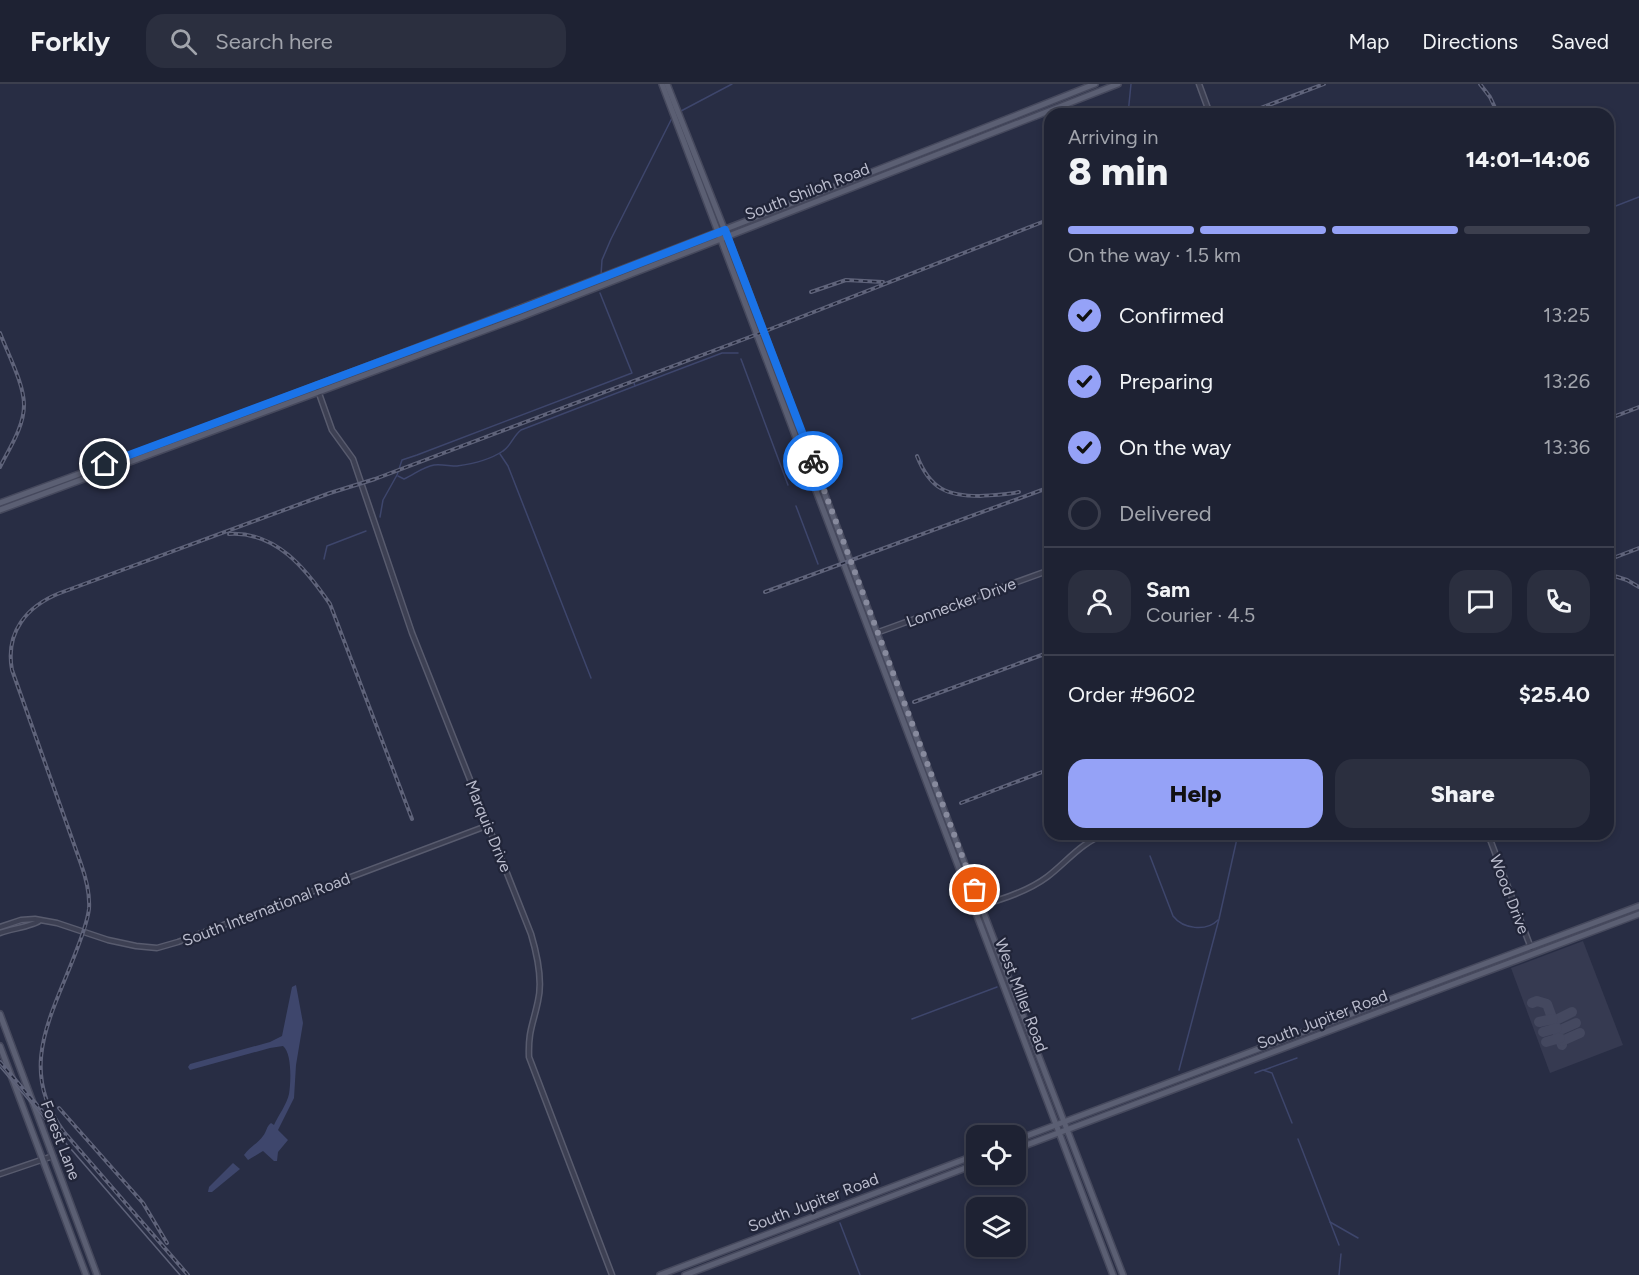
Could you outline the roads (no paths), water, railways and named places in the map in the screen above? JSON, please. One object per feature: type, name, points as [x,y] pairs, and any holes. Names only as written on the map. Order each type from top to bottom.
[{"type":"main road","name":"West Miller Road","points":[[662,84],[1113,1275]]},
{"type":"main road","points":[[668,84],[726,233]]},
{"type":"main road","name":"South Shiloh Road","points":[[0,510],[521,317],[1095,84]]},
{"type":"main road","name":"South Shiloh Road","points":[[1055,108],[1118,84]]},
{"type":"main road","name":"South Shiloh Road","points":[[726,233],[1044,112]]},
{"type":"main road","name":"West Miller Road","points":[[726,233],[1123,1275]]},
{"type":"main road","name":"South Shiloh Road","points":[[0,503],[719,236]]},
{"type":"main road","name":"South Jupiter Road","points":[[1026,1136],[1639,906]]},
{"type":"main road","name":"South Jupiter Road","points":[[1026,1145],[1639,914]]},
{"type":"main road","name":"Forest Lane","points":[[0,1014],[97,1275]]},
{"type":"main road","points":[[1299,1034],[1302,1042]]},
{"type":"main road","name":"Forest Lane","points":[[0,1046],[86,1275]]},
{"type":"main road","name":"South Jupiter Road","points":[[660,1275],[966,1159]]},
{"type":"main road","name":"South Jupiter Road","points":[[685,1275],[966,1168]]},
{"type":"main road","points":[[844,1205],[848,1213]]},
{"type":"main road","points":[[65,1219],[75,1215]]},
{"type":"main road","points":[[1095,1228],[1103,1225]]},
{"type":"main road","points":[[754,1239],[757,1248]]},
{"type":"main road","points":[[83,1267],[93,1263]]},
{"type":"street","points":[[1198,84],[1208,108]]},
{"type":"street","name":"Marquis Drive","points":[[316,385],[332,430],[353,459],[412,633],[519,901],[535,950],[540,991],[530,1029],[529,1057],[612,1275]]},
{"type":"street","name":"Lonnecker Drive","points":[[871,635],[1044,572]]},
{"type":"street","name":"South International Road","points":[[0,927],[21,920],[35,919],[57,923],[108,940],[157,948],[182,941],[489,825]]},
{"type":"street","points":[[974,907],[1033,886],[1077,850],[1095,840]]},
{"type":"street","name":"Wood Drive","points":[[1490,840],[1533,953]]},
{"type":"street","name":"South International Road","points":[[0,933],[22,925],[34,925],[39,921]]},
{"type":"street","points":[[0,1174],[53,1156]]},
{"type":"waterway","points":[[681,111],[732,84]]},
{"type":"waterway","points":[[1129,108],[1131,84]]},
{"type":"waterway","points":[[601,275],[602,260],[611,239],[673,116]]},
{"type":"waterway","points":[[1614,207],[1639,197]]},
{"type":"waterway","points":[[380,517],[383,500],[397,475],[402,460],[632,373],[600,293]]},
{"type":"waterway","points":[[634,383],[635,386],[722,353],[738,353]]},
{"type":"waterway","points":[[741,359],[788,485]]},
{"type":"waterway","points":[[398,476],[404,479],[430,466],[457,466],[487,459],[506,449],[521,430],[635,386]]},
{"type":"waterway","points":[[500,454],[508,466],[591,678]]},
{"type":"waterway","points":[[796,506],[818,564]]},
{"type":"waterway","points":[[324,559],[327,546],[366,531]]},
{"type":"waterway","points":[[1179,1070],[1219,919],[1237,840]]},
{"type":"waterway","points":[[1150,856],[1173,916],[1177,920],[1195,927],[1207,926],[1218,920]]},
{"type":"waterway","points":[[912,1019],[997,987]]},
{"type":"waterway","points":[[1264,1070],[1297,1058]]},
{"type":"waterway","points":[[1255,1073],[1263,1070],[1272,1073],[1292,1123]]},
{"type":"waterway","points":[[1298,1139],[1339,1245]]},
{"type":"waterway","points":[[1330,1222],[1358,1238]]},
{"type":"waterway","points":[[840,1223],[860,1275]]},
{"type":"waterway","points":[[1339,1275],[1341,1254]]},
{"type":"tram line","points":[[0,1067],[180,1275]]},
{"type":"railway","points":[[1261,108],[1324,84]]},
{"type":"railway","points":[[1480,84],[1495,108]]},
{"type":"railway","points":[[188,1275],[64,1132],[50,1108],[42,1086],[41,1063],[44,1041],[84,929],[89,903],[83,869],[12,670],[11,656],[15,632],[28,613],[48,598],[60,593],[330,493],[375,479],[763,332],[1044,221]]},
{"type":"railway","points":[[811,292],[846,280],[883,282]]},
{"type":"railway","points":[[0,333],[19,379],[24,405],[19,430],[0,467]]},
{"type":"railway","points":[[1614,417],[1639,407]]},
{"type":"railway","points":[[917,456],[934,483],[949,492],[968,496],[1019,492]]},
{"type":"railway","points":[[765,592],[1044,489]]},
{"type":"railway","points":[[229,534],[261,539],[288,555],[311,578],[330,604],[412,819]]},
{"type":"railway","points":[[1614,558],[1639,548]]},
{"type":"railway","points":[[1614,576],[1639,587]]},
{"type":"railway","points":[[914,702],[1044,654]]},
{"type":"railway","points":[[961,803],[1044,771]]},
{"type":"railway","points":[[0,1062],[49,1119]]},
{"type":"railway","points":[[59,1108],[143,1203],[167,1243]]}]
